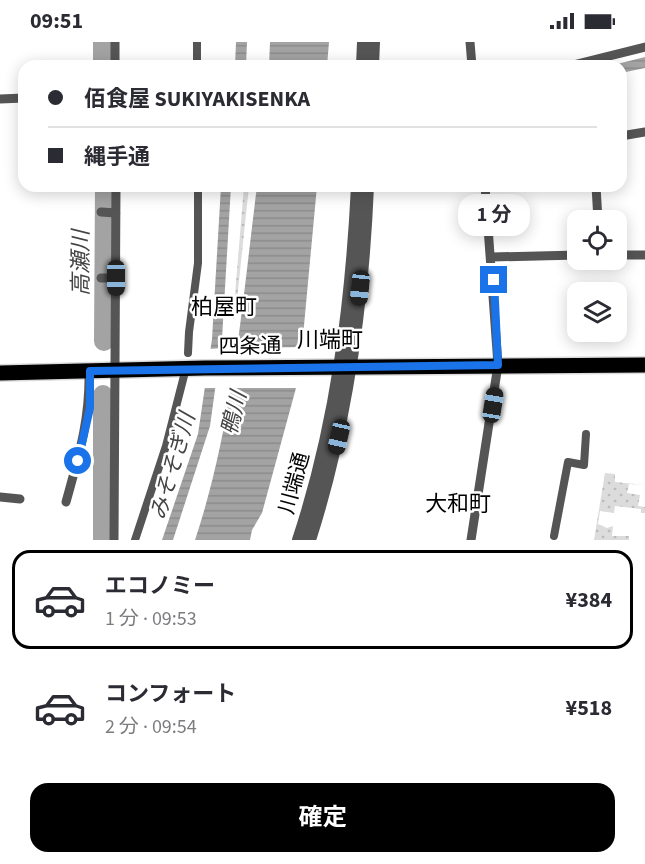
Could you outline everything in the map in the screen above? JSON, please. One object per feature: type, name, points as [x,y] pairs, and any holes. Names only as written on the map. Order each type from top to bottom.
[{"type":"main road","name":"四条通","points":[[0,373],[117,370],[187,361],[205,368],[645,364]]},
{"type":"street","points":[[115,42],[116,60]]},
{"type":"street","points":[[197,42],[197,60]]},
{"type":"street","points":[[362,60],[363,42]]},
{"type":"street","points":[[373,60],[374,42]]},
{"type":"street","points":[[470,42],[472,60]]},
{"type":"street","points":[[593,60],[645,47]]},
{"type":"street","points":[[0,99],[18,98]]},
{"type":"street","points":[[627,135],[645,132]]},
{"type":"street","points":[[114,192],[109,212],[108,278],[117,370],[114,540]]},
{"type":"street","points":[[135,540],[166,446],[187,361],[198,263],[198,192]]},
{"type":"street","name":"川端通","points":[[298,540],[346,366],[357,192]]},
{"type":"street","name":"川端通","points":[[310,540],[334,460],[367,192]]},
{"type":"street","points":[[471,540],[498,365],[486,192]]},
{"type":"street","points":[[596,192],[597,210]]},
{"type":"street","points":[[492,257],[567,255]]},
{"type":"street","points":[[627,255],[645,255]]},
{"type":"street","points":[[66,502],[90,408],[90,371]]},
{"type":"street","points":[[554,536],[568,462],[584,465],[586,434]]},
{"type":"street","points":[[0,497],[20,499]]},
{"type":"shaded area","points":[[244,192],[248,192],[235,319],[233,319]]},
{"type":"shaded area","points":[[605,473],[615,474],[615,482],[645,485],[629,484],[627,493],[640,495],[638,506],[645,507],[645,513],[641,513],[641,509],[615,506],[614,513],[600,511],[598,524],[607,528],[613,526],[612,536],[629,536],[629,540],[594,540]]},
{"type":"water","points":[[236,42],[247,42],[246,60],[235,60]]},
{"type":"water","points":[[270,42],[329,42],[328,60],[269,60]]},
{"type":"water","points":[[645,57],[645,68],[627,72],[627,62]]},
{"type":"water","points":[[221,192],[231,192],[222,339],[210,426],[173,540],[162,540],[198,434],[212,339]]},
{"type":"water","name":"鴨川","points":[[256,192],[316,192],[296,388],[262,513],[252,530],[250,540],[195,540],[219,453],[241,320]]},
{"type":"pier","points":[[305,347],[299,388],[228,388],[234,348]]},
{"type":"pier","points":[[223,348],[218,388],[202,388],[208,349]]},
{"type":"waterway","name":"高瀬川","points":[[103,42],[103,60]]},
{"type":"waterway","name":"高瀬川","points":[[104,341],[105,192]]},
{"type":"waterway","name":"高瀬川","points":[[103,395],[103,540]]},
{"type":"district","name":"柏屋町","points":[[224,306]]},
{"type":"district","name":"川端町","points":[[330,339]]},
{"type":"district","name":"大和町","points":[[458,503]]},
{"type":"route","points":[[78,461],[90,408],[90,371],[498,365],[494,280]]},
{"type":"water label","name":"みそそぎ川","points":[[172,466]]}]
